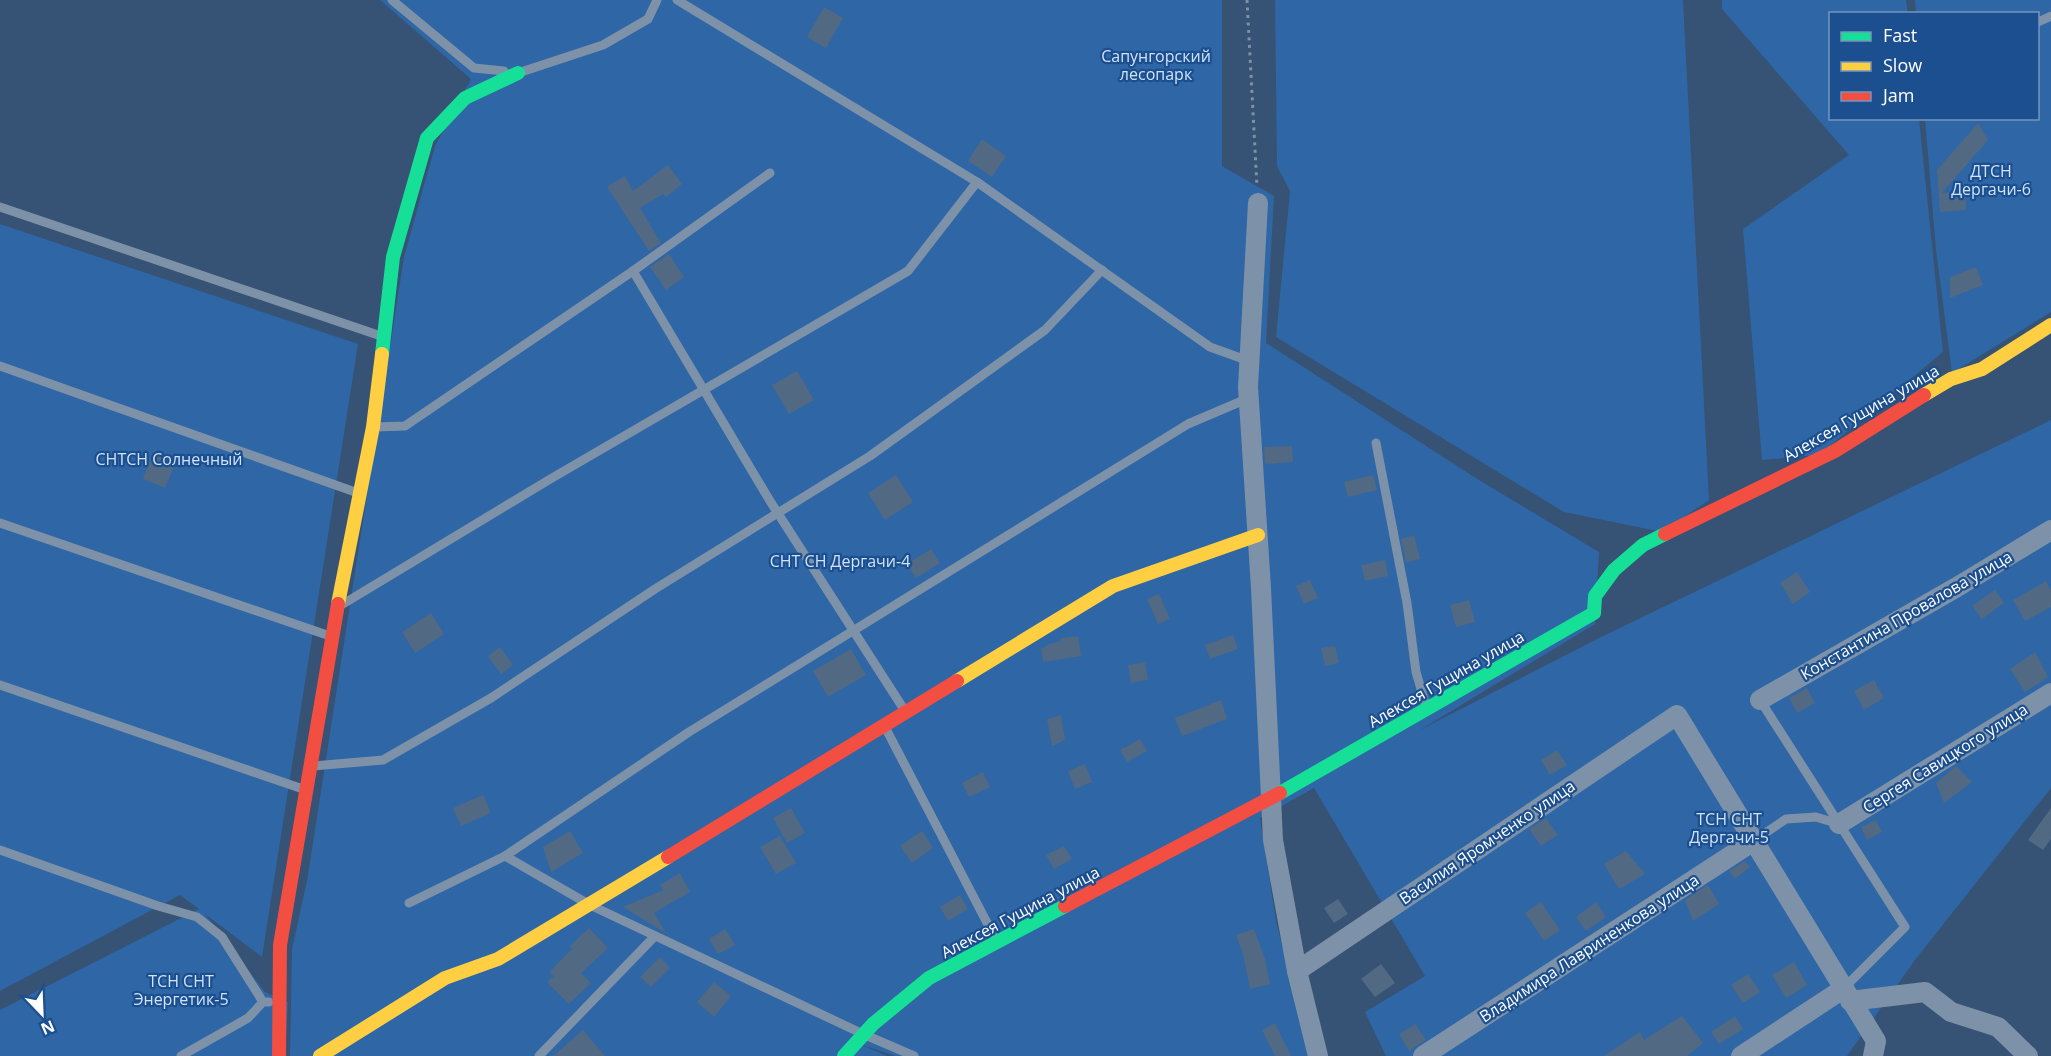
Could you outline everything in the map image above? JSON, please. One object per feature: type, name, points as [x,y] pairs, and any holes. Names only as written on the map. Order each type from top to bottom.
[{"type":"street","points":[[279,1056],[280,945],[308,791],[337,608],[373,427],[393,257],[427,138],[465,98],[519,73]]},
{"type":"street","points":[[1258,203],[1249,399],[1273,840],[1297,971],[1318,1056]]},
{"type":"street","name":"Алексея Гущина улица","points":[[844,1056],[873,1024],[929,978],[1271,798],[1594,613],[1595,596],[1614,570],[1643,545],[1835,451],[1950,380],[1982,369],[2051,325]]},
{"type":"street","name":"Константина Провалова улица","points":[[1760,700],[1957,587],[2051,530]]},
{"type":"street","points":[[320,1056],[445,978],[498,959],[590,905],[1113,586],[1258,535]]},
{"type":"street","name":"Сергея Савицкого улица","points":[[1839,824],[2051,693]]},
{"type":"street","name":"Василия Яромченко улица","points":[[1297,971],[1677,715],[1755,840]]},
{"type":"street","points":[[1755,840],[1846,995],[1876,1041],[1873,1056]]},
{"type":"street","name":"Владимира Лавриненкова улица","points":[[1423,1056],[1755,840]]},
{"type":"street","points":[[1741,1056],[1846,995],[1925,992],[1951,1012],[1998,1027],[2028,1056]]},
{"type":"lane","points":[[392,0],[474,68],[519,73],[603,45],[648,19],[657,0]]},
{"type":"lane","points":[[677,0],[977,182],[1210,347],[1249,361]]},
{"type":"lane","points":[[373,427],[405,426],[633,271],[770,173]]},
{"type":"lane","points":[[337,608],[552,477],[908,271],[977,182]]},
{"type":"lane","points":[[0,207],[384,337]]},
{"type":"lane","points":[[312,766],[383,760],[491,698],[655,589],[870,456],[1045,330],[1102,270]]},
{"type":"lane","points":[[633,271],[777,512],[907,713]]},
{"type":"lane","points":[[0,366],[360,494]]},
{"type":"lane","points":[[409,903],[505,855],[689,732],[1188,424],[1249,399]]},
{"type":"lane","points":[[1376,443],[1407,603],[1416,672],[1427,709]]},
{"type":"lane","points":[[0,523],[333,637]]},
{"type":"lane","points":[[0,685],[308,791]]},
{"type":"lane","points":[[1760,700],[1905,927],[1846,995]]},
{"type":"lane","points":[[885,727],[998,942]]},
{"type":"lane","points":[[1755,840],[1786,819],[1816,817],[1839,824]]},
{"type":"lane","points":[[0,850],[158,906],[197,916],[222,937],[263,1002]]},
{"type":"lane","points":[[505,855],[590,905],[914,1056]]},
{"type":"lane","points":[[539,1056],[655,936]]},
{"type":"lane","points":[[263,1002],[281,1003]]},
{"type":"lane","points":[[181,1056],[248,1018],[263,1002]]},
{"type":"path","points":[[1247,0],[1258,203]]},
{"type":"green space","name":"СНТ СН Дергачи-4","points":[[380,0],[1222,0],[1222,166],[1274,196],[1266,343],[1479,480],[1599,552],[1595,624],[1420,730],[1599,638],[2051,420],[2051,788],[1915,960],[1847,1056],[1386,1056],[1365,1012],[1425,976],[1314,788],[1260,818],[1276,921],[1310,1056],[895,1056],[860,1044],[887,1056],[290,1056],[292,949],[307,881],[404,257],[435,146],[471,79]]},
{"type":"green space","points":[[1275,0],[1683,0],[1709,500],[1662,532],[1564,512],[1276,337],[1290,191],[1277,166]]},
{"type":"green space","points":[[1722,0],[1906,0],[1908,12],[1829,12],[1829,120],[1919,120],[1943,352],[1819,455],[1762,460],[1743,229],[1849,155],[1722,9]]},
{"type":"green space","name":"ДТСН Дергачи-6","points":[[1915,0],[2051,0],[2051,312],[1952,373],[1936,250],[1925,120],[2039,120],[2039,12],[1916,12]]},
{"type":"green space","name":"СНТСН Солнечный","points":[[0,224],[358,344],[262,957],[205,914],[265,992],[288,1002],[285,1056],[0,1056],[0,1010],[199,909],[180,895],[0,991]]},
{"type":"building","points":[[824,7],[843,18],[826,48],[807,37]]},
{"type":"building","points":[[1978,123],[1988,140],[1942,193],[1965,191],[1966,210],[1940,212],[1937,170]]},
{"type":"building","points":[[982,139],[1006,156],[992,177],[968,161]]},
{"type":"building","points":[[668,165],[682,184],[666,197],[663,194],[640,208],[661,243],[649,251],[607,187],[625,176],[633,191]]},
{"type":"building","points":[[669,254],[684,277],[666,290],[650,267]]},
{"type":"building","points":[[1976,267],[1983,285],[1950,298],[1950,277]]},
{"type":"building","points":[[797,371],[814,400],[789,414],[772,385]]},
{"type":"building","points":[[1292,446],[1293,462],[1265,464],[1264,447]]},
{"type":"building","points":[[154,450],[177,459],[165,488],[143,479]]},
{"type":"building","points":[[896,475],[913,502],[885,520],[868,493]]},
{"type":"building","points":[[1373,475],[1377,490],[1348,497],[1344,482]]},
{"type":"building","points":[[1414,535],[1420,559],[1406,563],[1401,539]]},
{"type":"building","points":[[931,549],[940,563],[916,578],[907,564]]},
{"type":"building","points":[[1385,560],[1388,576],[1365,581],[1361,565]]},
{"type":"building","points":[[1797,572],[1810,592],[1793,604],[1780,583]]},
{"type":"building","points":[[1310,580],[1318,598],[1304,604],[1296,586]]},
{"type":"building","points":[[2046,581],[2051,590],[2051,607],[2025,621],[2013,600]]},
{"type":"building","points":[[1995,590],[2004,603],[1982,619],[1972,606]]},
{"type":"building","points":[[1159,594],[1170,619],[1158,624],[1147,599]]},
{"type":"building","points":[[1469,600],[1475,622],[1456,627],[1450,605]]},
{"type":"building","points":[[431,613],[444,634],[415,653],[402,632]]},
{"type":"building","points":[[1233,635],[1238,649],[1210,659],[1205,645]]},
{"type":"building","points":[[1078,636],[1081,656],[1043,662],[1041,649],[1061,641],[1061,638]]},
{"type":"building","points":[[1335,646],[1339,663],[1325,666],[1321,648]]},
{"type":"building","points":[[500,647],[513,665],[501,674],[488,656]]},
{"type":"building","points":[[851,649],[866,675],[828,697],[813,671]]},
{"type":"building","points":[[2035,652],[2048,677],[2025,692],[2010,669]]},
{"type":"building","points":[[1145,662],[1148,680],[1131,683],[1128,665]]},
{"type":"building","points":[[1874,680],[1884,698],[1864,710],[1854,691]]},
{"type":"building","points":[[1807,688],[1815,703],[1797,713],[1789,698]]},
{"type":"building","points":[[1221,700],[1227,719],[1182,736],[1175,718]]},
{"type":"building","points":[[1061,715],[1065,740],[1052,746],[1047,719]]},
{"type":"building","points":[[1140,739],[1147,751],[1127,762],[1120,750]]},
{"type":"building","points":[[1557,750],[1567,765],[1550,775],[1541,760]]},
{"type":"building","points":[[1085,764],[1092,782],[1075,789],[1068,771]]},
{"type":"building","points":[[1956,766],[1972,782],[1944,803],[1936,783]]},
{"type":"building","points":[[983,772],[990,787],[969,797],[962,783]]},
{"type":"building","points":[[483,795],[491,813],[461,826],[453,808]]},
{"type":"building","points":[[791,808],[805,833],[787,843],[773,818]]},
{"type":"building","points":[[2051,808],[2051,839],[2043,850],[2028,840]]},
{"type":"building","points":[[1546,818],[1558,835],[1541,846],[1529,829]]},
{"type":"building","points":[[1876,820],[1882,832],[1867,840],[1861,827]]},
{"type":"building","points":[[570,831],[583,853],[551,872],[543,847]]},
{"type":"building","points":[[922,831],[933,848],[912,863],[900,846]]},
{"type":"building","points":[[780,836],[796,863],[776,874],[760,847]]},
{"type":"building","points":[[1064,846],[1072,859],[1054,869],[1046,855]]},
{"type":"building","points":[[1626,851],[1645,874],[1619,889],[1604,864]]},
{"type":"building","points":[[1745,861],[1750,867],[1735,879],[1729,871]]},
{"type":"building","points":[[680,873],[690,892],[654,913],[667,934],[623,907],[663,890],[660,885]]},
{"type":"building","points":[[1708,885],[1719,904],[1693,921],[1685,900]]},
{"type":"building","points":[[960,895],[968,909],[948,921],[940,907]]},
{"type":"building","points":[[1338,899],[1348,914],[1334,923],[1324,908]]},
{"type":"building","points":[[1541,902],[1560,930],[1544,941],[1525,913]]},
{"type":"building","points":[[1596,902],[1606,917],[1586,931],[1576,917]]},
{"type":"building","points":[[589,928],[608,948],[581,973],[591,983],[569,1004],[547,982],[554,976],[549,972],[572,949],[570,946]]},
{"type":"building","points":[[725,929],[735,945],[718,954],[709,939]]},
{"type":"building","points":[[1254,929],[1265,959],[1270,984],[1250,989],[1243,954],[1236,935]]},
{"type":"building","points":[[660,957],[670,968],[651,987],[640,977]]},
{"type":"building","points":[[1794,962],[1807,985],[1786,998],[1772,975]]},
{"type":"building","points":[[1381,964],[1395,983],[1375,997],[1361,979]]},
{"type":"building","points":[[1748,974],[1760,992],[1743,1003],[1731,985]]},
{"type":"building","points":[[714,982],[731,996],[714,1017],[697,1002]]},
{"type":"building","points":[[1682,1016],[1703,1043],[1687,1056],[1604,1056],[1640,1032],[1644,1040]]},
{"type":"building","points":[[1735,1016],[1743,1029],[1719,1044],[1711,1032]]},
{"type":"building","points":[[1275,1023],[1291,1056],[1275,1056],[1262,1030]]},
{"type":"building","points":[[1415,1024],[1426,1040],[1409,1051],[1399,1034]]},
{"type":"building","points":[[583,1030],[605,1056],[553,1056]]},
{"type":"traffic: fast","points":[[382,354],[393,257],[427,138],[465,98],[518,73]]},
{"type":"traffic: fast","points":[[1280,793],[1594,613],[1595,596],[1614,570],[1643,545],[1665,534]]},
{"type":"traffic: fast","points":[[844,1056],[873,1024],[929,978],[1065,906]]},
{"type":"traffic: slow","points":[[1924,395],[1951,379],[1982,369],[2051,325]]},
{"type":"traffic: slow","points":[[338,604],[373,427],[382,354]]},
{"type":"traffic: slow","points":[[957,681],[1113,586],[1258,535]]},
{"type":"traffic: slow","points":[[320,1056],[445,978],[498,959],[668,857]]},
{"type":"traffic: jam","points":[[1665,534],[1835,451],[1924,395]]},
{"type":"traffic: jam","points":[[279,1056],[280,945],[338,604]]},
{"type":"traffic: jam","points":[[668,857],[957,681]]},
{"type":"traffic: jam","points":[[1065,906],[1280,793]]},
{"type":"park label","name":"Сапунгорский лесопарк","points":[[1156,65]]},
{"type":"park label","name":"ТСН СНТ Дергачи-5","points":[[1729,828]]},
{"type":"park label","name":"ТСН СНТ Энергетик-5","points":[[181,990]]}]
